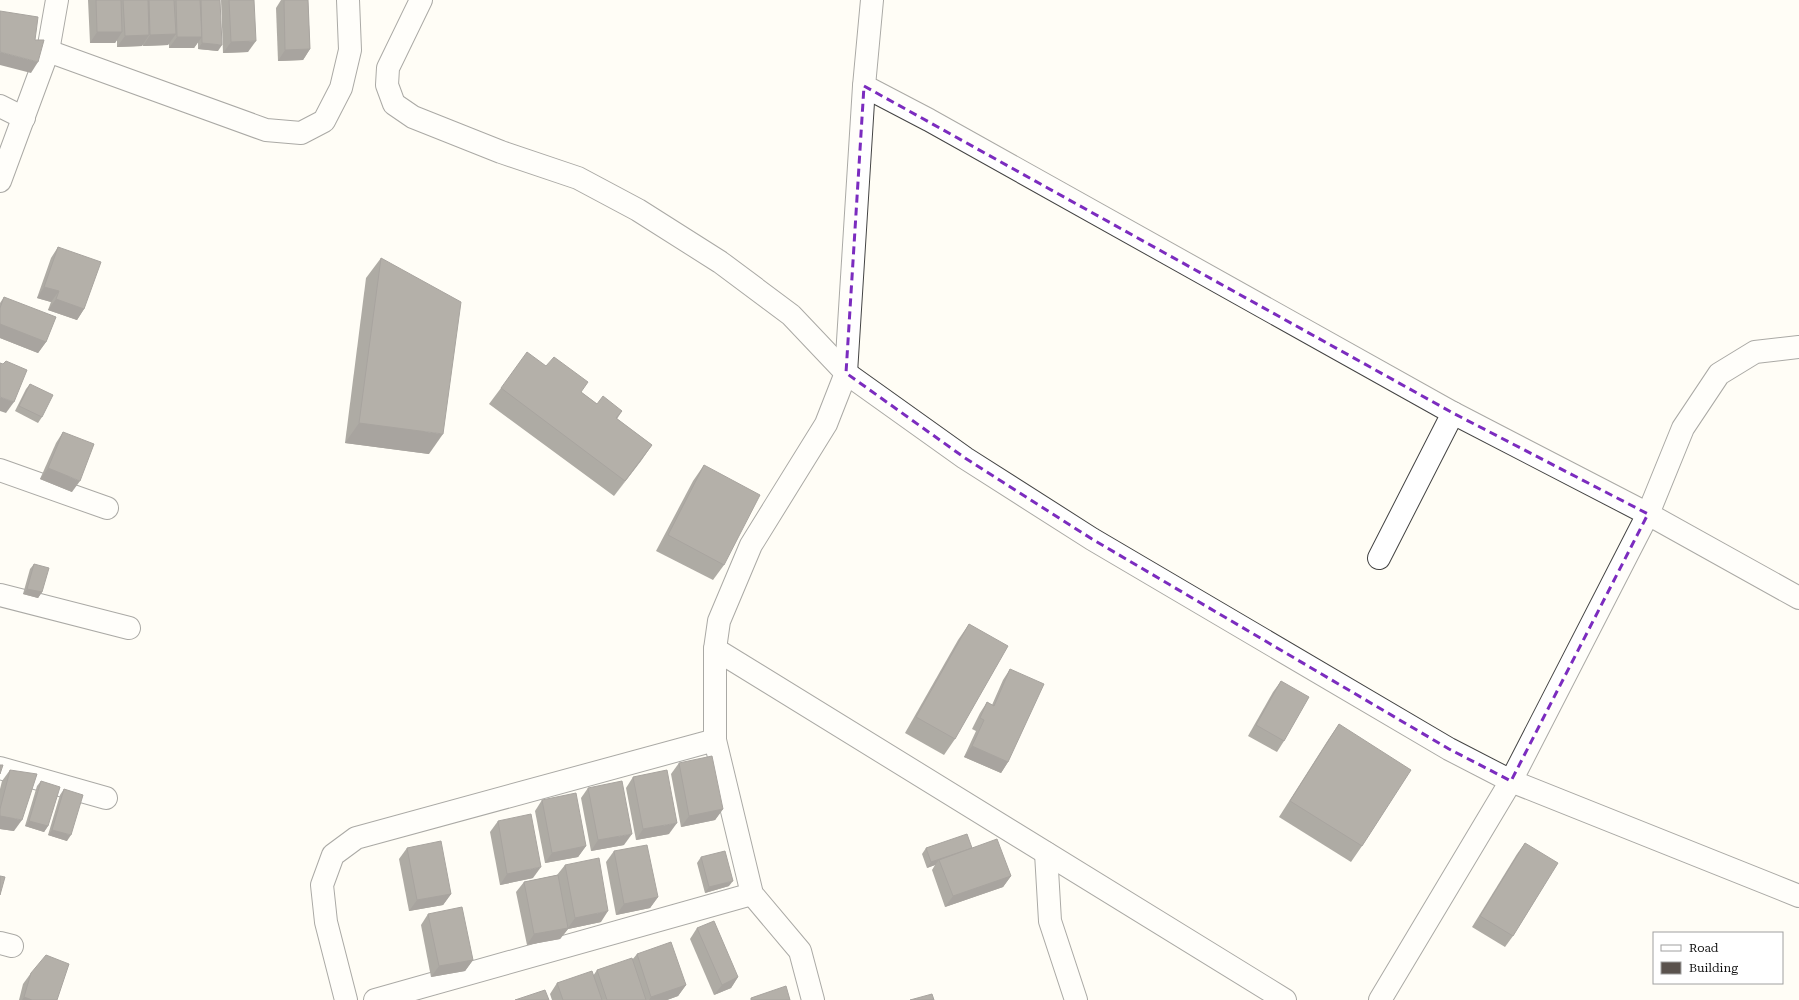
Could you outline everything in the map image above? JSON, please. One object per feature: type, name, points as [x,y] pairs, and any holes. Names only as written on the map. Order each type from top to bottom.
[{"type":"street","points":[[0,181],[48,51],[57,0]]},
{"type":"street","points":[[48,51],[266,130],[301,133],[324,122],[342,88],[350,50],[348,0]]},
{"type":"street","points":[[421,0],[388,68],[387,85],[394,104],[413,118],[501,152],[578,178],[638,210],[720,262],[791,316],[846,373],[965,458],[1092,539],[1449,749],[1511,781],[1799,896]]},
{"type":"street","points":[[813,1000],[800,951],[752,894],[715,740],[715,649],[719,621],[751,545],[826,424],[846,373],[864,86],[872,0]]},
{"type":"street","points":[[864,86],[929,120],[1452,413],[1648,514],[1799,598]]},
{"type":"street","points":[[0,106],[24,118]]},
{"type":"street","points":[[1380,1000],[1511,781],[1648,514],[1683,428],[1719,374],[1755,352],[1799,347]]},
{"type":"street","points":[[1379,558],[1452,413]]},
{"type":"street","points":[[0,470],[107,508]]},
{"type":"street","points":[[0,595],[129,628]]},
{"type":"street","points":[[715,649],[1285,1000]]},
{"type":"street","points":[[346,1000],[326,922],[322,885],[333,855],[356,838],[715,740]]},
{"type":"street","points":[[0,768],[106,798]]},
{"type":"street","points":[[1046,853],[1047,897],[1050,921],[1076,1000]]},
{"type":"street","points":[[375,1000],[752,894]]},
{"type":"highlighted area","points":[[864,86],[1453,413],[1648,514],[1511,781],[1449,749],[1092,539],[965,458],[846,373]]},
{"type":"building","points":[[96,0],[121,0],[122,32],[97,32]]},
{"type":"building","points":[[123,0],[148,0],[149,35],[125,36]]},
{"type":"building","points":[[149,0],[174,0],[176,34],[150,35]]},
{"type":"building","points":[[176,0],[200,0],[202,37],[177,37]]},
{"type":"building","points":[[201,0],[220,0],[222,45],[202,43]]},
{"type":"building","points":[[229,0],[254,0],[256,41],[231,42]]},
{"type":"building","points":[[284,0],[308,0],[310,49],[285,50]]},
{"type":"building","points":[[0,11],[38,17],[35,40],[44,40],[38,62],[0,52]]},
{"type":"building","points":[[58,247],[101,262],[84,309],[56,299],[59,291],[44,287]]},
{"type":"building","points":[[381,258],[461,302],[443,434],[359,423]]},
{"type":"building","points":[[4,297],[56,317],[46,342],[0,324],[0,308]]},
{"type":"building","points":[[527,352],[546,366],[554,357],[588,382],[581,392],[597,404],[603,396],[622,411],[616,418],[652,445],[625,481],[501,388]]},
{"type":"building","points":[[6,361],[27,370],[14,402],[0,397],[0,363],[3,364]]},
{"type":"building","points":[[30,384],[53,395],[42,417],[19,406]]},
{"type":"building","points":[[63,432],[94,444],[80,481],[48,468]]},
{"type":"building","points":[[704,465],[760,495],[724,565],[668,535]]},
{"type":"building","points":[[34,564],[49,568],[42,592],[27,589]]},
{"type":"building","points":[[969,624],[1008,646],[955,739],[916,717]]},
{"type":"building","points":[[1010,669],[1044,684],[1008,762],[972,746],[984,720],[980,718],[987,702],[994,706]]},
{"type":"building","points":[[1281,681],[1309,697],[1284,741],[1256,725]]},
{"type":"building","points":[[1339,724],[1411,770],[1362,846],[1290,801]]},
{"type":"building","points":[[712,756],[723,809],[689,816],[679,763]]},
{"type":"building","points":[[0,765],[3,765],[0,774]]},
{"type":"building","points":[[10,770],[37,774],[22,820],[0,816],[0,809]]},
{"type":"building","points":[[667,770],[677,823],[643,829],[633,777]]},
{"type":"building","points":[[41,781],[60,787],[48,826],[29,821]]},
{"type":"building","points":[[622,781],[632,834],[598,840],[588,788]]},
{"type":"building","points":[[64,789],[83,795],[71,835],[52,830]]},
{"type":"building","points":[[576,793],[586,846],[552,853],[542,800]]},
{"type":"building","points":[[531,814],[541,867],[507,874],[498,821]]},
{"type":"building","points":[[967,834],[972,848],[931,862],[926,848]]},
{"type":"building","points":[[997,839],[1011,876],[953,896],[939,860]]},
{"type":"building","points":[[441,841],[451,894],[417,900],[407,848]]},
{"type":"building","points":[[1525,843],[1558,863],[1513,936],[1480,916]]},
{"type":"building","points":[[647,845],[658,897],[624,904],[614,851]]},
{"type":"building","points":[[725,851],[733,881],[709,887],[701,857]]},
{"type":"building","points":[[599,858],[608,911],[575,918],[565,865]]},
{"type":"building","points":[[558,875],[568,928],[534,934],[524,882]]},
{"type":"building","points":[[0,876],[5,877],[0,895]]},
{"type":"building","points":[[462,907],[473,960],[439,966],[428,914]]},
{"type":"building","points":[[714,921],[738,977],[722,985],[697,928]]},
{"type":"building","points":[[671,942],[686,985],[651,997],[637,954]]},
{"type":"building","points":[[46,955],[69,964],[57,1000],[32,1000],[24,997],[31,973]]},
{"type":"building","points":[[632,958],[646,1000],[607,1000],[597,970]]},
{"type":"building","points":[[592,971],[602,1000],[563,1000],[557,983]]},
{"type":"building","points":[[786,986],[790,1000],[751,1000],[751,998]]},
{"type":"building","points":[[545,990],[549,1000],[515,1000]]},
{"type":"building","points":[[932,994],[934,1000],[910,1000]]}]
